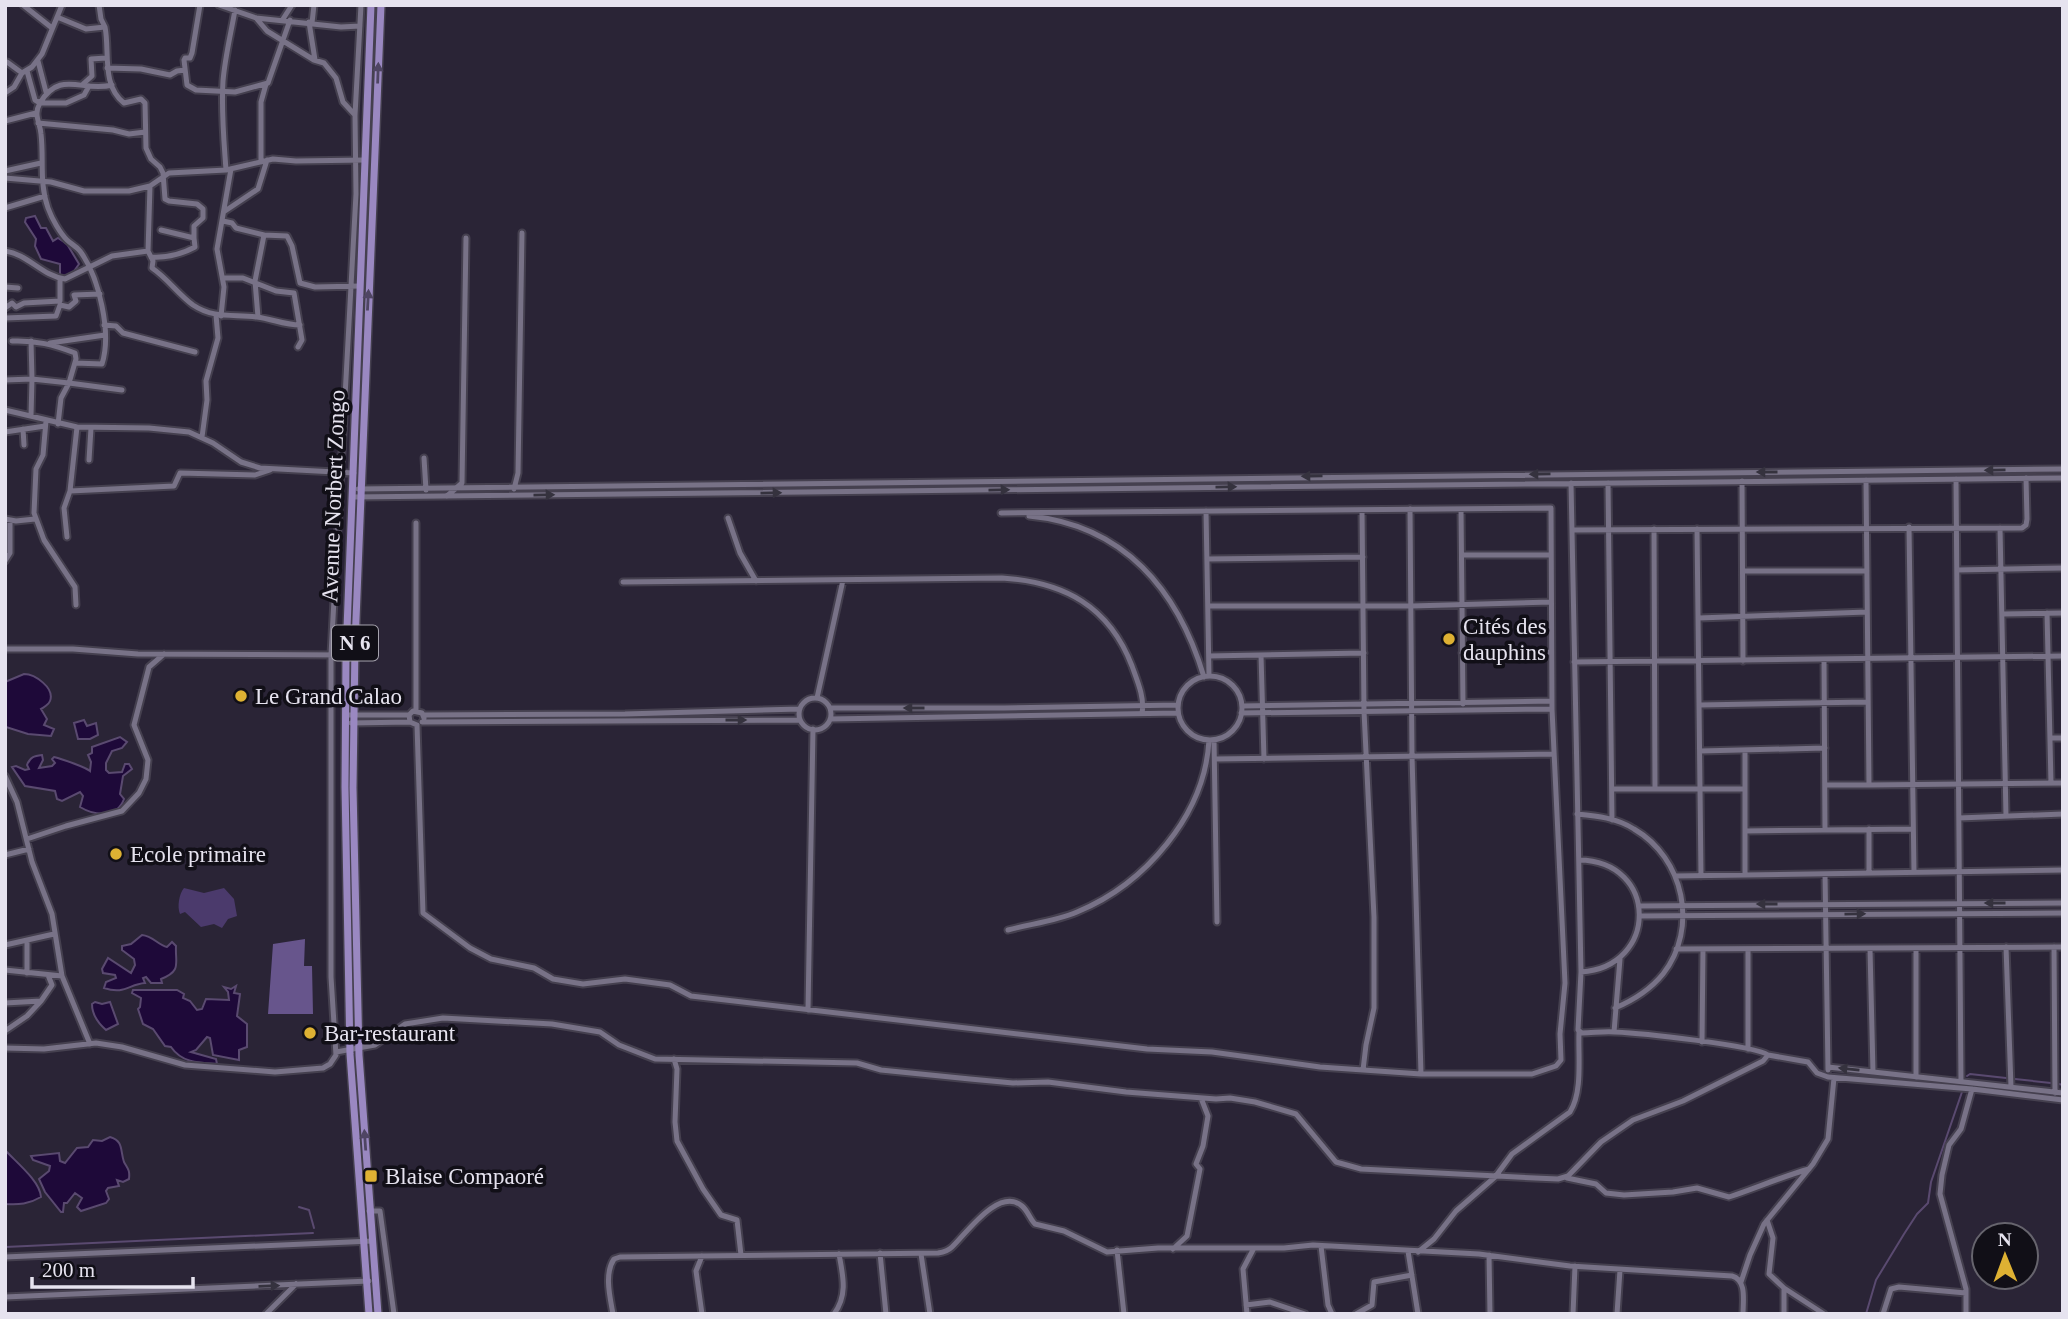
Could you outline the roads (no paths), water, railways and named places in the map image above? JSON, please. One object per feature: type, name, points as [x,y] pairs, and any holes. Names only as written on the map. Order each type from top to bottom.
[{"type":"main road","name":"Avenue Norbert Zongo","points":[[367,1242],[369,1211],[359,1048],[346,656],[357,493],[354,473],[371,5]]},
{"type":"main road","name":"Avenue Norbert Zongo","points":[[371,1281],[350,1049],[346,888],[357,493],[381,5]]},
{"type":"main road","name":"N 6","points":[[369,1314],[371,1281]]},
{"type":"main road","name":"N 6","points":[[371,1281],[378,1314]]},
{"type":"street","points":[[23,5],[52,28]]},
{"type":"street","points":[[5,93],[38,61],[62,5]]},
{"type":"street","points":[[5,251],[21,256],[60,279],[70,278],[123,253],[170,257],[180,251],[193,249],[195,245],[194,226],[203,218],[203,209],[197,204],[167,201],[164,197],[160,167],[153,162],[148,152],[145,103],[141,99],[122,102],[112,85],[107,68],[105,27],[100,17],[99,5]]},
{"type":"street","points":[[200,5],[192,53],[190,58],[184,59],[188,86],[196,90],[241,92],[266,84]]},
{"type":"street","points":[[219,5],[244,10],[256,18],[265,29],[315,61],[323,62],[333,73],[344,102],[355,115]]},
{"type":"street","points":[[225,211],[258,189],[264,161],[261,102],[292,5]]},
{"type":"street","points":[[314,5],[310,22],[315,61]]},
{"type":"street","points":[[5,1048],[44,1049],[90,1044],[122,1047],[185,1065],[275,1072],[323,1068],[330,1064],[337,1052],[331,967],[331,655],[356,194],[355,115],[361,5]]},
{"type":"street","points":[[202,437],[207,400],[206,381],[217,346],[218,316],[224,301],[217,249],[225,211],[228,170],[222,123],[223,90],[225,64],[236,10]]},
{"type":"street","points":[[57,16],[83,28],[105,27]]},
{"type":"street","points":[[256,18],[341,27],[360,26]]},
{"type":"street","points":[[5,63],[25,72],[35,100],[47,104],[68,102],[84,95],[92,76],[91,60],[106,58]]},
{"type":"street","points":[[38,61],[46,92]]},
{"type":"street","points":[[107,68],[141,69],[170,75],[185,71]]},
{"type":"street","points":[[75,363],[102,364],[106,335],[100,294],[89,267],[78,248],[66,239],[45,196],[41,134],[36,113],[46,92],[54,87],[112,85]]},
{"type":"street","points":[[5,121],[36,113]]},
{"type":"street","points":[[38,123],[131,134],[145,132]]},
{"type":"street","points":[[5,178],[42,181],[84,191],[129,191],[150,186],[172,173],[228,170],[264,161],[365,160]]},
{"type":"street","points":[[5,171],[41,163]]},
{"type":"street","points":[[150,186],[152,268],[190,303],[218,316],[258,317],[300,325]]},
{"type":"street","points":[[5,208],[45,196]]},
{"type":"street","points":[[223,221],[232,223],[236,228],[264,235],[284,234],[290,240],[298,280],[302,285],[360,286]]},
{"type":"street","points":[[161,230],[194,237]]},
{"type":"street","points":[[512,495],[518,473],[522,233]]},
{"type":"street","points":[[258,317],[255,281],[264,235]]},
{"type":"street","points":[[447,496],[462,483],[466,238]]},
{"type":"street","points":[[223,278],[243,278],[268,289],[294,293],[302,340],[298,347]]},
{"type":"street","points":[[5,308],[12,303],[16,307],[24,303],[60,301],[60,279]]},
{"type":"street","points":[[5,286],[18,288]]},
{"type":"street","points":[[5,318],[56,316],[60,305],[69,307],[76,301],[74,295],[100,294]]},
{"type":"street","points":[[104,325],[116,326],[123,333],[195,352]]},
{"type":"street","points":[[12,341],[50,343],[106,335]]},
{"type":"street","points":[[31,341],[31,416]]},
{"type":"street","points":[[50,343],[75,354],[69,383],[61,398],[58,424]]},
{"type":"street","points":[[5,380],[32,379],[122,390]]},
{"type":"street","points":[[5,410],[31,416],[45,423]]},
{"type":"street","points":[[5,432],[45,423],[91,428],[175,430],[202,437],[241,462],[272,470],[354,473]]},
{"type":"street","points":[[45,423],[43,455],[36,469],[35,519],[44,540],[75,587],[76,605]]},
{"type":"street","points":[[67,537],[64,508],[70,491],[77,427]]},
{"type":"street","points":[[89,460],[91,428]]},
{"type":"street","points":[[23,429],[24,445]]},
{"type":"street","points":[[424,458],[426,496]]},
{"type":"street","points":[[357,493],[516,486],[2063,469]]},
{"type":"street","points":[[70,491],[174,486],[180,473],[255,475],[272,470]]},
{"type":"street","points":[[1572,530],[2022,528],[2026,525],[2026,478]]},
{"type":"street","points":[[357,493],[447,496],[2063,478]]},
{"type":"street","points":[[1956,479],[1961,1082]]},
{"type":"street","points":[[1866,480],[1869,785]]},
{"type":"street","points":[[1742,481],[1743,662]]},
{"type":"street","points":[[1608,483],[1612,820]]},
{"type":"street","points":[[1418,1252],[1434,1239],[1456,1211],[1495,1177],[1512,1154],[1570,1112],[1574,1105],[1578,1076],[1581,971],[1571,484]]},
{"type":"street","points":[[416,523],[416,710],[421,721],[423,914],[470,948],[491,959],[534,968],[552,978],[583,984],[625,979],[670,985],[691,996],[1147,1049],[1212,1052],[1320,1067],[1421,1074],[1532,1074],[1556,1066],[1561,1060],[1560,1034],[1565,983],[1552,709],[1551,508],[1002,513],[1056,519],[1078,526],[1111,542],[1129,555],[1164,590],[1195,645],[1206,676]]},
{"type":"street","points":[[1410,509],[1412,756],[1421,1074]]},
{"type":"street","points":[[1461,509],[1463,711]]},
{"type":"street","points":[[1362,510],[1364,708],[1374,917],[1374,1008],[1363,1070]]},
{"type":"street","points":[[1206,511],[1209,656],[1206,676]]},
{"type":"street","points":[[728,518],[740,553],[756,580]]},
{"type":"street","points":[[5,561],[10,553],[7,519],[35,519]]},
{"type":"street","points":[[1909,527],[1914,872]]},
{"type":"street","points":[[2000,528],[2006,816]]},
{"type":"street","points":[[1654,529],[1655,789]]},
{"type":"street","points":[[1697,529],[1701,876]]},
{"type":"street","points":[[1462,555],[1551,555]]},
{"type":"street","points":[[1207,559],[1363,557]]},
{"type":"street","points":[[1957,570],[2063,568]]},
{"type":"street","points":[[1743,571],[1867,570]]},
{"type":"street","points":[[623,582],[1002,578],[1026,579],[1052,585],[1074,595],[1100,614],[1124,646],[1136,676],[1144,706],[1142,713]]},
{"type":"street","points":[[817,698],[843,580]]},
{"type":"street","points":[[1208,606],[1412,606],[1551,602]]},
{"type":"street","points":[[1699,618],[1867,612]]},
{"type":"street","points":[[2003,614],[2063,612]]},
{"type":"street","points":[[2047,613],[2052,783]]},
{"type":"street","points":[[5,649],[346,656]]},
{"type":"street","points":[[1462,653],[1551,652]]},
{"type":"street","points":[[1209,656],[1364,653]]},
{"type":"street","points":[[27,839],[122,811],[139,793],[146,779],[148,760],[134,725],[149,667],[164,654]]},
{"type":"street","points":[[1261,655],[1264,758]]},
{"type":"street","points":[[1574,662],[2063,656]]},
{"type":"street","points":[[1824,660],[1825,830]]},
{"type":"street","points":[[1206,676],[1229,683],[1239,695],[1242,706],[1233,730],[1211,740],[1189,733],[1178,713],[1178,705],[1186,686],[1206,676]]},
{"type":"street","points":[[830,708],[830,719],[824,727],[813,729],[800,720],[800,709],[807,700],[817,698],[830,708],[1178,713]]},
{"type":"street","points":[[1412,708],[1462,703],[1552,701]]},
{"type":"street","points":[[1700,705],[1867,702]]},
{"type":"street","points":[[830,719],[1178,705]]},
{"type":"street","points":[[1242,706],[1463,711],[1552,709]]},
{"type":"street","points":[[1241,713],[1364,708]]},
{"type":"street","points":[[350,719],[410,722],[626,717],[800,709]]},
{"type":"street","points":[[350,719],[410,715],[416,710]]},
{"type":"street","points":[[410,715],[410,722]]},
{"type":"street","points":[[626,717],[800,720]]},
{"type":"street","points":[[808,1010],[813,729]]},
{"type":"street","points":[[2051,738],[2063,738]]},
{"type":"street","points":[[1211,740],[1215,759],[1217,922]]},
{"type":"street","points":[[1008,930],[1076,912],[1118,889],[1156,858],[1193,803],[1205,772],[1211,740]]},
{"type":"street","points":[[1700,751],[1825,748]]},
{"type":"street","points":[[1745,750],[1745,875]]},
{"type":"street","points":[[1215,759],[1554,754]]},
{"type":"street","points":[[5,776],[17,802],[40,887],[52,914],[62,976],[90,1044]]},
{"type":"street","points":[[1825,785],[2063,783]]},
{"type":"street","points":[[1612,789],[1745,789]]},
{"type":"street","points":[[1577,814],[1612,820],[1649,839],[1662,853],[1675,876],[1683,904],[1676,949],[1664,973],[1650,988],[1615,1008]]},
{"type":"street","points":[[1959,818],[2063,814]]},
{"type":"street","points":[[1745,831],[1913,829]]},
{"type":"street","points":[[1869,830],[1870,873]]},
{"type":"street","points":[[5,855],[29,849]]},
{"type":"street","points":[[1579,860],[1593,860],[1618,871],[1635,893],[1639,906],[1640,916],[1633,941],[1620,959],[1615,1032]]},
{"type":"street","points":[[1675,876],[2063,870]]},
{"type":"street","points":[[1743,1314],[1741,1282],[1750,1255],[1767,1220],[1809,1169],[1828,1139],[1831,1077],[1828,1067],[1825,874]]},
{"type":"street","points":[[1639,906],[2063,903]]},
{"type":"street","points":[[1640,916],[2063,913]]},
{"type":"street","points":[[5,945],[54,934]]},
{"type":"street","points":[[27,941],[27,973]]},
{"type":"street","points":[[2006,947],[2011,1087]]},
{"type":"street","points":[[2054,947],[2055,1093]]},
{"type":"street","points":[[1676,949],[2063,947]]},
{"type":"street","points":[[1916,948],[1916,1077]]},
{"type":"street","points":[[1702,1042],[1703,949]]},
{"type":"street","points":[[1748,949],[1748,1049]]},
{"type":"street","points":[[1870,949],[1872,1072]]},
{"type":"street","points":[[1581,971],[1593,971],[1620,959]]},
{"type":"street","points":[[5,970],[62,976]]},
{"type":"street","points":[[5,1031],[27,1016],[41,1001],[52,985],[48,975]]},
{"type":"street","points":[[5,1003],[41,1001]]},
{"type":"street","points":[[337,1052],[375,1045],[405,1024],[443,1018],[552,1024],[600,1032],[619,1045],[655,1059],[862,1063],[881,1070],[1013,1083],[1048,1082],[1201,1098],[1230,1098],[1296,1114],[1336,1162],[1348,1167],[1495,1177],[1564,1177],[1596,1185],[1606,1193],[1624,1195],[1697,1188],[1729,1197],[1809,1169]]},
{"type":"street","points":[[1579,1032],[1615,1032],[1748,1049],[1808,1062],[1817,1073],[1831,1077],[2063,1100]]},
{"type":"street","points":[[1564,1177],[1574,1171],[1601,1143],[1633,1119],[1683,1101],[1763,1061],[1768,1055]]},
{"type":"street","points":[[674,1059],[677,1069],[677,1141],[703,1189],[721,1214],[737,1220],[741,1255]]},
{"type":"street","points":[[1828,1067],[2063,1093]]},
{"type":"street","points":[[1966,1314],[1966,1293],[1940,1194],[1949,1146],[1961,1129],[1972,1089]]},
{"type":"street","points":[[1173,1249],[1187,1236],[1200,1169],[1196,1164],[1203,1146],[1208,1116],[1201,1098]]},
{"type":"street","points":[[612,1314],[609,1289],[610,1265],[614,1259],[938,1253],[951,1249],[983,1213],[1011,1202],[1024,1207],[1035,1224],[1064,1231],[1107,1252],[1321,1246],[1489,1255],[1620,1270],[1700,1272],[1737,1277],[1741,1282]]},
{"type":"street","points":[[369,1211],[380,1211],[394,1314]]},
{"type":"street","points":[[1767,1220],[1773,1238],[1769,1274],[1784,1288],[1824,1314]]},
{"type":"street","points":[[5,1257],[367,1242]]},
{"type":"street","points":[[1321,1246],[1328,1306],[1332,1314]]},
{"type":"street","points":[[1247,1314],[1243,1269],[1254,1248]]},
{"type":"street","points":[[1118,1250],[1124,1314]]},
{"type":"street","points":[[1408,1251],[1418,1314]]},
{"type":"street","points":[[880,1253],[886,1314]]},
{"type":"street","points":[[837,1312],[843,1297],[844,1284],[839,1254]]},
{"type":"street","points":[[922,1254],[930,1314]]},
{"type":"street","points":[[1489,1255],[1490,1314]]},
{"type":"street","points":[[702,1256],[696,1271],[702,1314]]},
{"type":"street","points":[[1573,1314],[1576,1266]]},
{"type":"street","points":[[1617,1314],[1620,1270]]},
{"type":"street","points":[[1356,1314],[1371,1304],[1374,1282],[1412,1275]]},
{"type":"street","points":[[5,1297],[371,1281]]},
{"type":"street","points":[[266,1314],[296,1284]]},
{"type":"street","points":[[1883,1314],[1891,1289],[1899,1287],[1966,1293]]},
{"type":"street","points":[[1784,1288],[1784,1314]]},
{"type":"street","points":[[1246,1305],[1270,1302],[1305,1314]]},
{"type":"waterway","points":[[1967,1076],[1970,1074],[2006,1078]]},
{"type":"waterway","points":[[2015,1079],[2051,1083]]},
{"type":"waterway","points":[[2059,1084],[2063,1085]]},
{"type":"waterway","points":[[1866,1314],[1876,1280],[1917,1214],[1928,1203],[1931,1182],[1962,1092]]},
{"type":"waterway","points":[[299,1207],[309,1210],[314,1228]]},
{"type":"waterway","points":[[5,1247],[313,1233]]},
{"type":"place","name":"Cités des dauphins","points":[[1449,639]]},
{"type":"place","name":"Le Grand Calao","points":[[241,696]]},
{"type":"place","name":"Ecole primaire","points":[[116,854]]},
{"type":"place","name":"Bar-restaurant","points":[[310,1033]]},
{"type":"place","name":"Blaise Compaoré","points":[[371,1176]]}]
